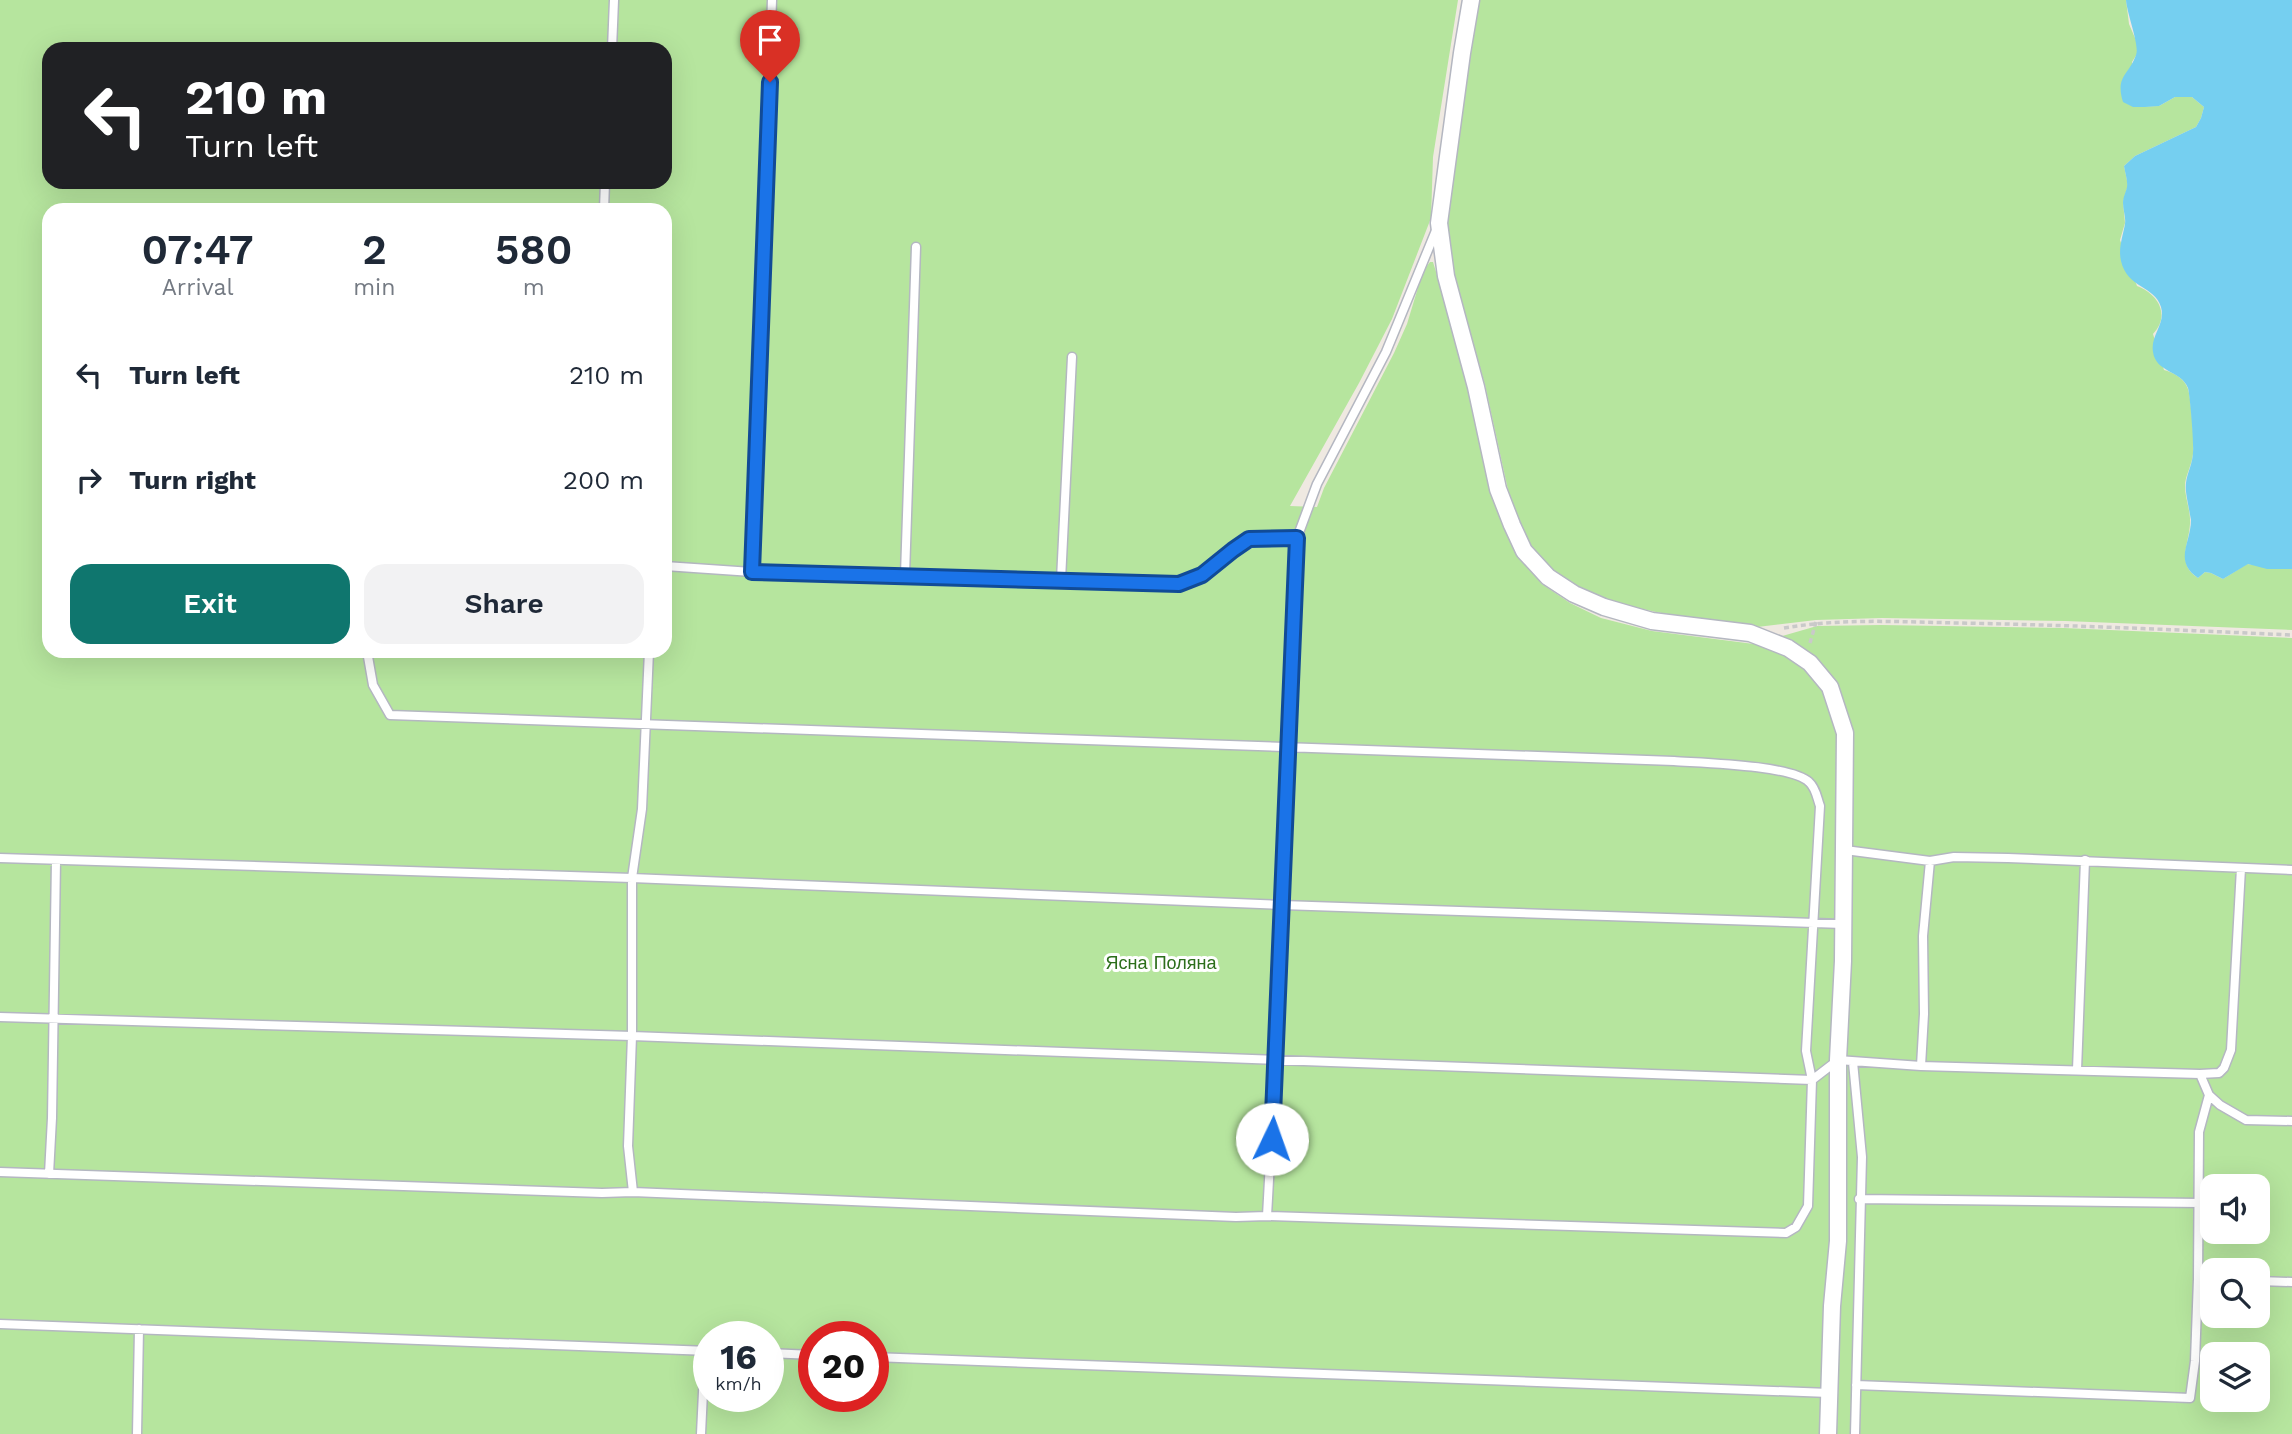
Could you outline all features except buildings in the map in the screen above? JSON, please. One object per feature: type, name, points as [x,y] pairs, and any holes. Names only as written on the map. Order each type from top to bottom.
[{"type":"street","points":[[1471,0],[1439,223],[1446,276],[1476,387],[1498,489],[1524,551],[1548,577],[1574,594],[1604,607],[1653,621],[1750,633],[1788,648],[1810,663],[1830,687],[1845,733],[1843,925],[1846,1061],[1838,1241],[1832,1306],[1828,1434]]},
{"type":"lane","points":[[612,42],[614,0]]},
{"type":"lane","points":[[752,572],[772,0]]},
{"type":"lane","points":[[1267,1216],[1276,1061],[1297,538],[1317,484],[1386,352],[1439,223]]},
{"type":"lane","points":[[905,575],[916,247]]},
{"type":"lane","points":[[1061,580],[1072,357]]},
{"type":"lane","points":[[672,566],[752,572],[1179,584],[1202,575],[1249,539],[1297,538]]},
{"type":"lane","points":[[0,1172],[588,1193],[633,1192],[1236,1217],[1786,1233],[1796,1227],[1808,1206],[1812,1080],[1807,1051],[1819,806],[1816,792],[1807,780],[1778,770],[1674,761],[390,715],[373,685],[368,658]]},
{"type":"lane","points":[[633,1192],[628,1146],[632,1036],[632,878],[642,809],[649,658]]},
{"type":"lane","points":[[1845,850],[1930,862],[1954,857],[2292,870]]},
{"type":"lane","points":[[0,858],[632,878],[1843,925]]},
{"type":"lane","points":[[49,1174],[56,860]]},
{"type":"lane","points":[[2077,1070],[2085,860]]},
{"type":"lane","points":[[1921,1066],[1924,1014],[1923,936],[1930,862]]},
{"type":"lane","points":[[0,1017],[632,1036],[1812,1080],[1846,1061],[1921,1066],[2219,1073],[2231,1051],[2241,868]]},
{"type":"lane","points":[[1846,1061],[1862,1157],[1855,1434]]},
{"type":"lane","points":[[2200,1074],[2208,1095],[2246,1121],[2292,1121]]},
{"type":"lane","points":[[1856,1385],[2190,1398],[2195,1361],[2198,1279],[2199,1132],[2208,1095]]},
{"type":"lane","points":[[1859,1199],[2200,1203]]},
{"type":"lane","points":[[2270,1281],[2292,1282]]},
{"type":"lane","points":[[0,1324],[693,1350]]},
{"type":"lane","points":[[137,1434],[139,1329]]},
{"type":"lane","points":[[889,1358],[1829,1393]]},
{"type":"lane","points":[[701,1434],[703,1412]]},
{"type":"path","points":[[1750,633],[1816,622],[1881,622],[2064,625],[2292,635]]},
{"type":"green space","name":"Ясна Поляна","points":[[0,0],[1458,0],[1433,157],[1431,218],[1392,319],[1290,506],[1317,507],[1324,488],[1394,353],[1407,324],[1423,271],[1433,262],[1505,526],[1518,556],[1542,584],[1570,603],[1601,618],[1652,631],[1754,644],[1817,626],[1881,625],[2064,628],[2292,638],[2292,1434],[0,1434]]},
{"type":"green space","points":[[1479,0],[2126,0],[2129,24],[2138,45],[2132,62],[2133,107],[2159,106],[2175,97],[2192,97],[2204,107],[2196,127],[2135,156],[2124,166],[2128,185],[2123,202],[2125,223],[2120,240],[2137,286],[2151,294],[2160,306],[2161,320],[2153,334],[2164,370],[2181,379],[2189,394],[2193,449],[2185,486],[2190,519],[2185,553],[2187,566],[2198,578],[2205,572],[2223,579],[2247,564],[2292,569],[2292,630],[2065,621],[1882,618],[1816,620],[1749,628],[1607,601],[1579,589],[1553,573],[1531,547],[1519,524],[1508,490],[1485,385],[1452,266],[1446,224],[1450,158]]},
{"type":"water","points":[[2126,0],[2292,0],[2292,569],[2267,569],[2248,564],[2223,579],[2205,572],[2198,578],[2186,565],[2185,551],[2191,520],[2186,486],[2193,447],[2188,388],[2185,382],[2155,359],[2153,346],[2161,319],[2161,307],[2153,295],[2129,277],[2124,270],[2120,251],[2125,221],[2123,201],[2127,185],[2124,166],[2135,156],[2196,127],[2204,107],[2192,97],[2175,97],[2159,106],[2133,107],[2123,102],[2122,81],[2137,51]]},
{"type":"route","points":[[770,82],[752,572],[1179,584],[1202,575],[1249,539],[1297,538],[1272,1139]]}]
